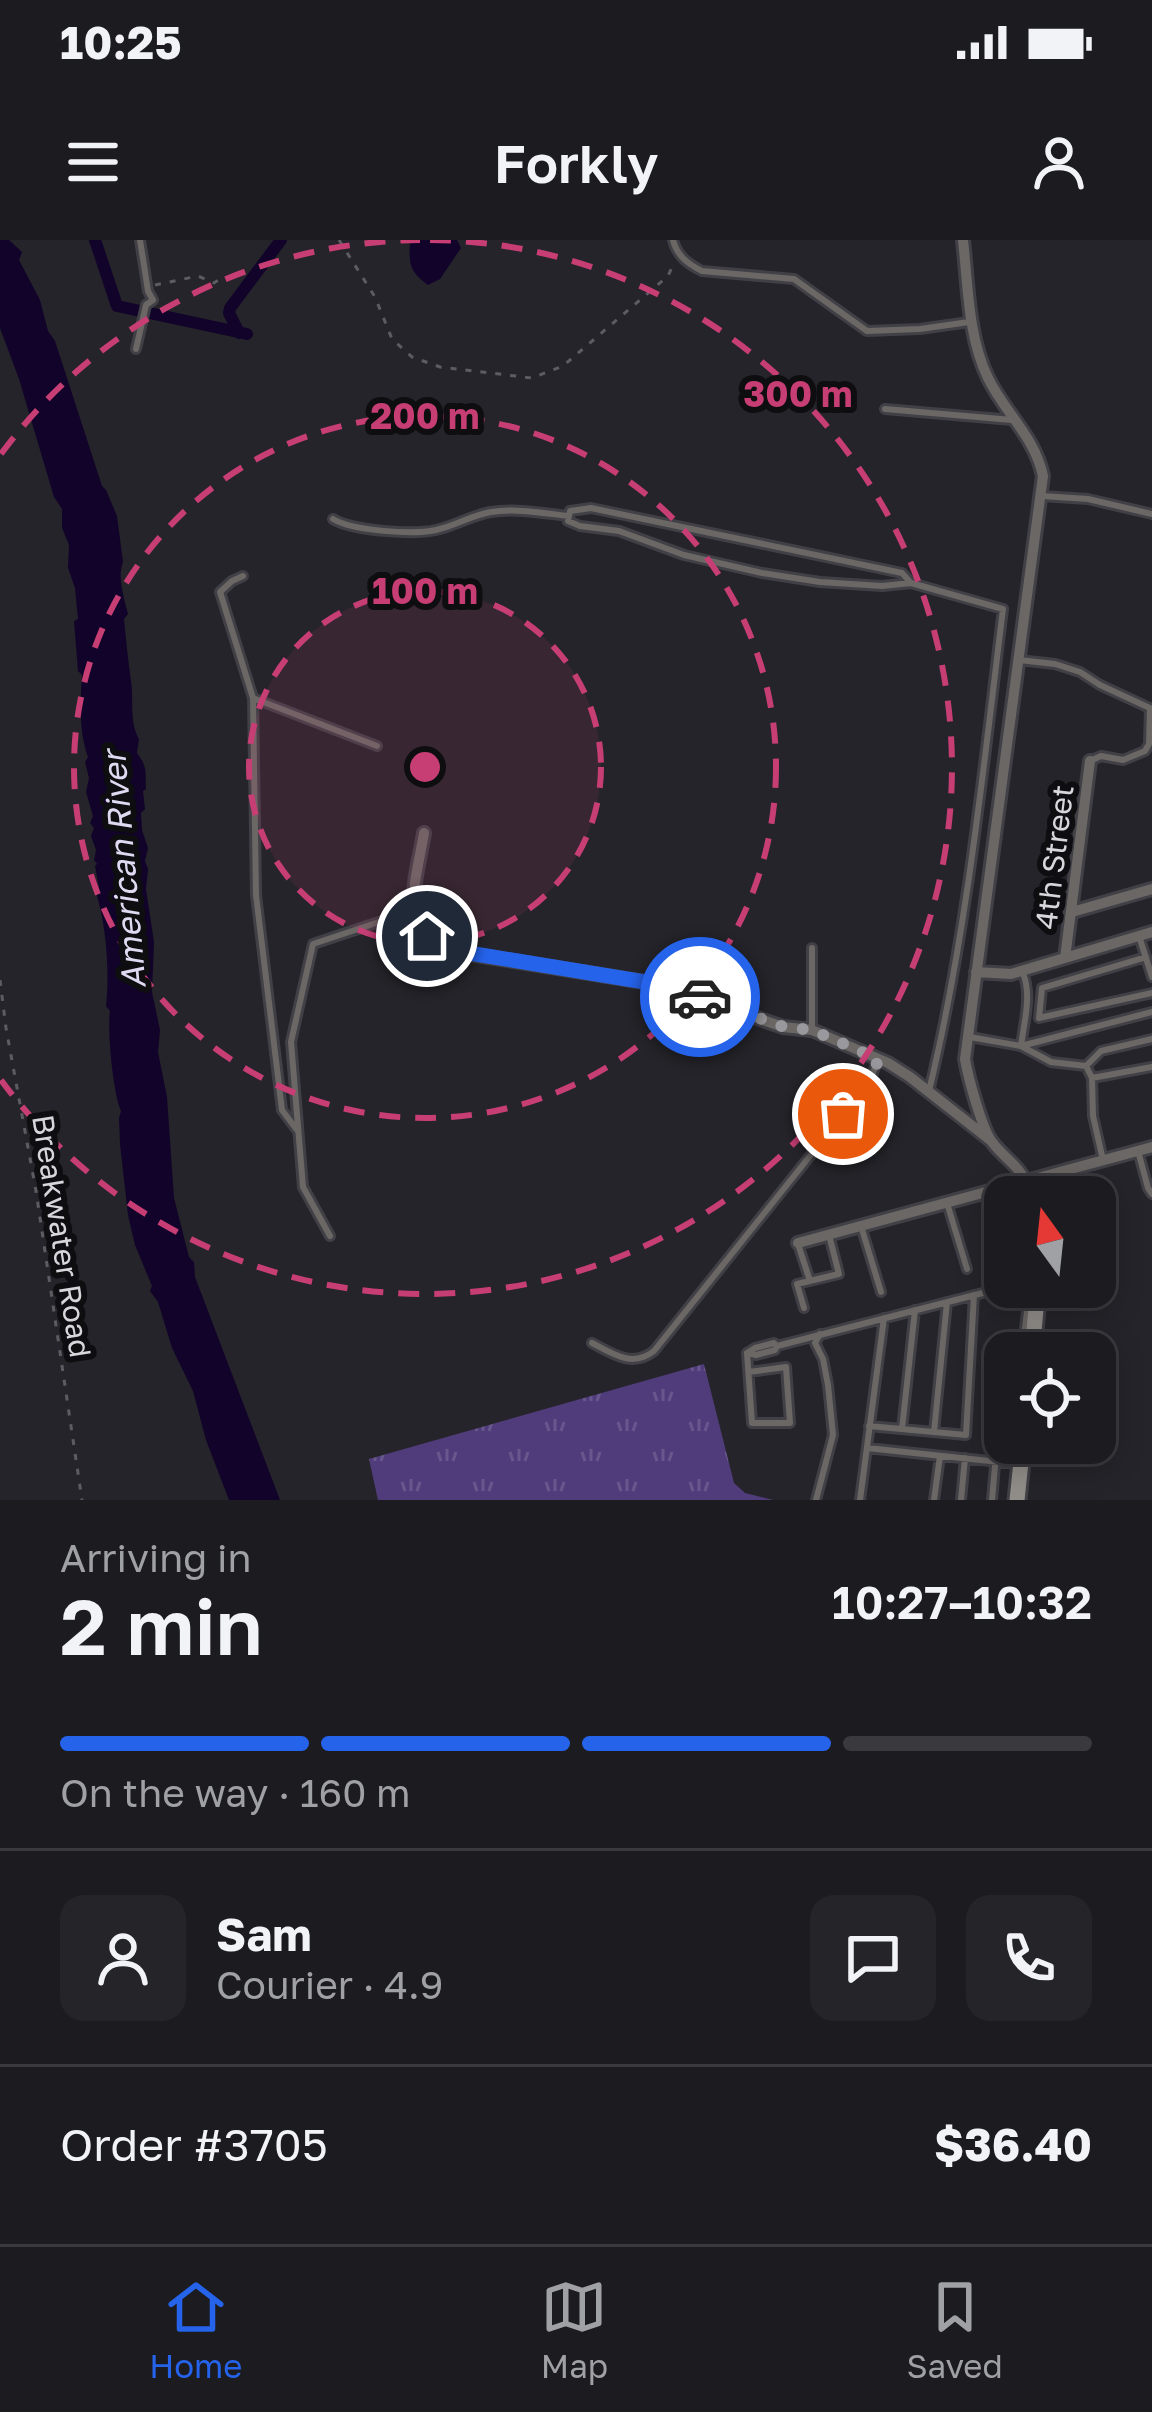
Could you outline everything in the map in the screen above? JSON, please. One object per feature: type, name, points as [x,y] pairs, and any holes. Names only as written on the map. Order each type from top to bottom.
[{"type":"street","points":[[963,240],[973,321],[986,376],[1039,458],[1043,476],[967,1037],[968,1076],[992,1142]]},
{"type":"street","name":"4th Street","points":[[1065,958],[1090,761]]},
{"type":"street","points":[[424,833],[415,910],[427,936],[451,950],[663,985],[784,1027],[812,1030],[878,1059],[929,1091],[1005,1152],[1023,1176]]},
{"type":"street","points":[[1072,913],[1152,889]]},
{"type":"street","points":[[976,973],[1022,971],[1146,934]]},
{"type":"street","points":[[1045,1176],[1152,1147]]},
{"type":"street","points":[[798,1243],[984,1193]]},
{"type":"street","points":[[1017,1500],[1021,1464]]},
{"type":"lane","points":[[136,349],[146,305],[153,300],[140,240]]},
{"type":"lane","points":[[673,240],[690,265],[702,271],[794,278],[866,331],[973,321]]},
{"type":"lane","points":[[885,409],[1016,421]]},
{"type":"lane","points":[[1042,496],[1088,499],[1152,514]]},
{"type":"lane","points":[[911,583],[902,573],[689,527],[591,508],[570,511],[568,516],[568,521],[580,526],[619,531],[684,555],[762,573],[820,582],[911,583],[1003,609],[948,1013],[929,1091]]},
{"type":"lane","points":[[333,519],[343,525],[413,532],[436,531],[489,512],[568,516]]},
{"type":"lane","points":[[243,577],[220,592],[253,698],[256,895],[282,1110],[297,1130]]},
{"type":"lane","points":[[1019,660],[1080,672],[1151,709],[1145,751],[1123,760],[1101,756],[1090,761]]},
{"type":"lane","points":[[253,698],[377,746]]},
{"type":"lane","points":[[330,1236],[303,1187],[291,1042],[313,944],[415,910]]},
{"type":"lane","points":[[1146,934],[1152,977]]},
{"type":"lane","points":[[812,948],[812,1030]]},
{"type":"lane","points":[[1146,957],[1042,988],[1039,1018],[1152,993]]},
{"type":"lane","points":[[1022,971],[1028,984],[1022,1046]]},
{"type":"lane","points":[[1022,1046],[1152,1012]]},
{"type":"lane","points":[[967,1037],[1022,1046],[1051,1063],[1086,1066],[1101,1051],[1152,1039]]},
{"type":"lane","points":[[592,1343],[626,1359],[654,1351],[870,1081],[878,1059]]},
{"type":"lane","points":[[1086,1066],[1093,1078],[1093,1116],[1103,1160]]},
{"type":"lane","points":[[1093,1078],[1152,1067]]},
{"type":"lane","points":[[1138,1151],[1152,1194]]},
{"type":"lane","points":[[946,1203],[967,1269]]},
{"type":"lane","points":[[861,1226],[881,1292]]},
{"type":"lane","points":[[804,1308],[797,1284],[839,1274],[829,1235]]},
{"type":"lane","points":[[798,1243],[809,1281]]},
{"type":"lane","points":[[748,1372],[786,1367],[790,1423],[752,1423],[748,1372],[747,1353],[757,1355],[984,1292]]},
{"type":"lane","points":[[869,1426],[966,1435],[974,1295]]},
{"type":"lane","points":[[934,1432],[947,1302]]},
{"type":"lane","points":[[902,1429],[915,1310]]},
{"type":"lane","points":[[860,1500],[884,1318]]},
{"type":"lane","points":[[816,1500],[833,1435],[823,1359],[815,1343],[820,1334]]},
{"type":"lane","points":[[866,1448],[984,1460]]},
{"type":"lane","points":[[934,1500],[940,1455]]},
{"type":"lane","points":[[961,1500],[965,1458]]},
{"type":"lane","points":[[992,1500],[995,1464]]},
{"type":"path","points":[[339,240],[375,297],[392,339],[412,358],[440,367],[532,378],[563,366],[668,276],[678,251]]},
{"type":"path","points":[[147,286],[198,276],[214,283],[224,276]]},
{"type":"path","name":"Breakwater Road","points":[[0,980],[82,1500]]},
{"type":"path","points":[[0,1042],[6,1028]]},
{"type":"green space","points":[[704,1364],[734,1483],[745,1493],[773,1500],[378,1500],[369,1459]]},
{"type":"water","name":"American River","points":[[0,240],[9,240],[22,252],[19,260],[40,300],[102,486],[117,516],[133,718],[137,753],[146,774],[141,813],[154,942],[152,992],[160,1030],[158,1052],[167,1097],[174,1198],[195,1277],[280,1500],[229,1500],[193,1391],[150,1291],[128,1215],[121,1111],[106,1006],[106,948],[91,836],[93,816],[86,792],[88,757],[82,727],[75,588],[68,568],[62,509],[54,497],[0,328]]},
{"type":"water","points":[[410,240],[457,240],[461,248],[440,279],[428,285],[412,266]]},
{"type":"waterway","points":[[95,240],[117,306],[247,334]]},
{"type":"waterway","points":[[239,333],[230,308],[281,240]]},
{"type":"way so far","points":[[700,997],[784,1027],[812,1030],[878,1059],[873,1077],[843,1114]]},
{"type":"route","points":[[427,936],[451,950],[663,985],[700,997]]}]
